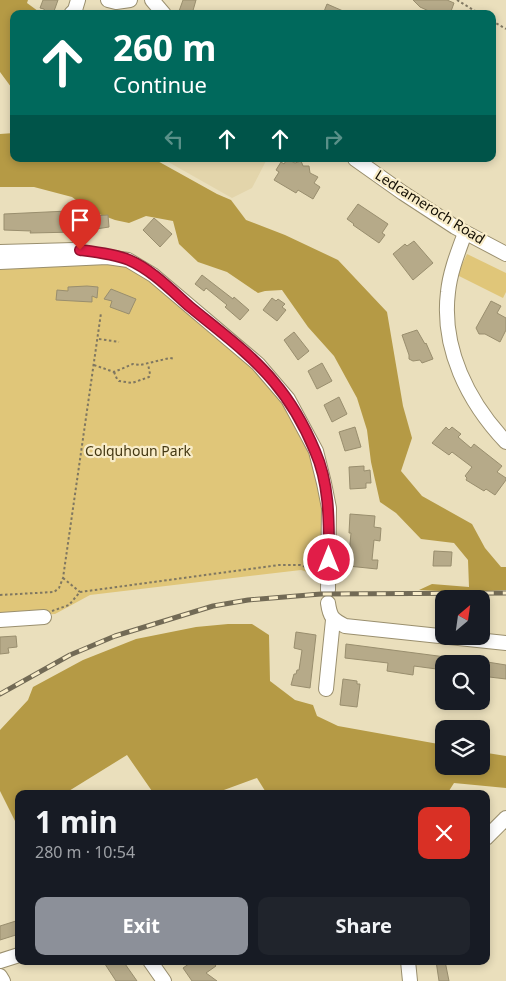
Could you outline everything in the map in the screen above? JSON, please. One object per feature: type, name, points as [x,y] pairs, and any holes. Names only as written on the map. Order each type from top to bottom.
[{"type":"street","points":[[152,0],[161,10]]},
{"type":"street","name":"Ledcameroch Road","points":[[360,162],[403,193],[465,233],[506,254]]},
{"type":"street","points":[[465,233],[455,260],[448,291],[447,324],[458,368],[466,386],[478,409],[506,442]]},
{"type":"street","points":[[0,252],[80,250],[104,253],[128,260],[159,280],[258,364],[288,399],[316,451],[329,508],[328,590],[330,612],[334,620],[326,689]]},
{"type":"street","points":[[0,262],[116,257]]},
{"type":"street","points":[[0,620],[44,617]]},
{"type":"street","points":[[334,620],[345,626],[506,643]]},
{"type":"street","points":[[490,834],[506,818]]},
{"type":"street","points":[[0,961],[15,956]]},
{"type":"street","points":[[153,965],[164,981]]},
{"type":"street","points":[[408,965],[410,981]]},
{"type":"street","points":[[0,976],[3,981]]},
{"type":"path","points":[[457,0],[473,10]]},
{"type":"path","points":[[0,595],[54,592],[59,588],[63,578],[101,313]]},
{"type":"path","points":[[98,339],[119,342]]},
{"type":"path","points":[[94,365],[114,372],[133,364],[140,365],[170,358],[175,359]]},
{"type":"path","points":[[114,372],[119,380],[136,382],[149,376],[148,364]]},
{"type":"path","points":[[44,617],[52,611],[69,605],[80,592],[279,565],[308,567],[328,590]]},
{"type":"path","points":[[63,578],[80,592]]},
{"type":"shaded area","points":[[0,0],[28,0],[27,3],[37,10],[10,10],[10,86],[0,72]]},
{"type":"shaded area","points":[[10,133],[10,162],[159,162],[231,200],[246,220],[285,235],[338,260],[387,312],[403,406],[412,438],[401,471],[422,496],[472,524],[485,548],[501,567],[506,567],[506,590],[419,590],[432,584],[469,587],[468,560],[454,543],[421,539],[396,513],[380,502],[371,462],[367,430],[357,398],[334,356],[308,327],[282,290],[258,293],[227,272],[198,262],[179,244],[173,221],[146,216],[129,223],[91,211],[72,197],[34,187],[0,187],[0,134]]},
{"type":"shaded area","points":[[168,162],[265,162],[252,188],[232,198]]},
{"type":"shaded area","points":[[252,624],[269,635],[270,681],[295,700],[313,705],[317,716],[338,726],[435,743],[435,775],[490,775],[490,753],[506,756],[506,788],[454,783],[450,790],[264,790],[257,778],[224,790],[151,790],[127,755],[70,790],[15,790],[15,821],[0,791],[0,730],[28,700],[33,687],[83,660],[136,639],[196,627]]},
{"type":"green space","points":[[467,254],[506,273],[506,292],[503,298],[457,275]]},
{"type":"green space","name":"Colquhoun Park","points":[[100,260],[136,269],[253,368],[283,402],[311,453],[319,485],[323,511],[323,577],[301,570],[90,595],[55,614],[0,617],[0,267]]},
{"type":"building","points":[[43,0],[58,0],[54,10],[40,8]]},
{"type":"building","points":[[183,0],[196,0],[193,10],[179,10]]},
{"type":"building","points":[[413,0],[447,0],[454,3],[451,10],[427,10]]},
{"type":"building","points":[[327,4],[341,10],[325,10]]},
{"type":"building","points":[[281,162],[284,164],[285,162],[301,162],[303,166],[309,166],[310,173],[318,177],[314,183],[320,187],[313,199],[298,190],[296,193],[274,180],[279,172],[276,170]]},
{"type":"building","points":[[358,204],[388,224],[382,233],[385,235],[379,243],[347,219]]},
{"type":"building","points":[[68,211],[67,218],[108,215],[109,227],[77,232],[30,233],[31,231],[4,230],[4,214]]},
{"type":"building","points":[[154,218],[172,234],[160,247],[143,230]]},
{"type":"building","points":[[414,241],[433,263],[413,280],[393,254],[405,244],[407,246]]},
{"type":"building","points":[[202,275],[249,310],[240,320],[225,307],[227,305],[206,288],[204,291],[195,284]]},
{"type":"building","points":[[68,287],[98,287],[97,298],[92,296],[92,302],[56,300],[57,290],[68,291]]},
{"type":"building","points":[[111,289],[136,299],[129,314],[110,307],[112,301],[104,299]]},
{"type":"building","points":[[272,298],[276,301],[278,299],[285,304],[282,307],[286,310],[277,321],[263,310]]},
{"type":"building","points":[[491,301],[501,306],[497,313],[506,318],[506,330],[500,342],[485,334],[479,334],[476,328]]},
{"type":"building","points":[[417,330],[426,343],[433,359],[422,363],[420,360],[413,361],[409,359],[402,335]]},
{"type":"building","points":[[294,332],[309,351],[298,360],[284,340]]},
{"type":"building","points":[[322,363],[332,381],[317,389],[308,371]]},
{"type":"building","points":[[339,397],[347,414],[332,422],[324,405]]},
{"type":"building","points":[[355,427],[361,447],[345,451],[339,432]]},
{"type":"building","points":[[446,427],[449,430],[452,427],[461,434],[458,437],[471,448],[474,444],[502,466],[497,472],[506,480],[495,495],[486,489],[484,491],[466,480],[465,476],[472,467],[452,452],[449,455],[432,443]]},
{"type":"building","points":[[364,466],[364,471],[370,470],[371,483],[366,483],[366,488],[350,489],[349,467]]},
{"type":"building","points":[[350,514],[375,516],[374,527],[381,528],[380,541],[374,540],[372,560],[378,560],[377,569],[348,566],[351,533],[349,533]]},
{"type":"building","points":[[434,551],[452,552],[451,566],[433,566]]},
{"type":"building","points":[[296,632],[316,635],[310,688],[291,685],[294,674],[299,670],[302,650],[294,648]]},
{"type":"building","points":[[16,636],[17,647],[8,648],[9,653],[0,654],[0,637]]},
{"type":"building","points":[[346,644],[435,656],[435,669],[414,666],[413,675],[387,671],[388,663],[345,658]]},
{"type":"building","points":[[490,662],[506,665],[506,679],[490,677]]},
{"type":"building","points":[[343,679],[357,681],[357,684],[360,684],[357,707],[340,705]]},
{"type":"building","points":[[15,921],[15,935],[0,940],[0,926]]},
{"type":"building","points":[[106,965],[126,965],[137,981],[116,981]]},
{"type":"building","points":[[187,965],[215,965],[206,973],[217,981],[192,981],[183,968]]},
{"type":"building","points":[[437,965],[446,965],[449,981],[439,981]]},
{"type":"railway","points":[[0,694],[70,655],[115,636],[213,606],[248,600],[321,594],[506,593]]},
{"type":"route","points":[[80,250],[104,253],[128,260],[153,275],[258,364],[288,399],[316,451],[329,508],[329,560]]}]
